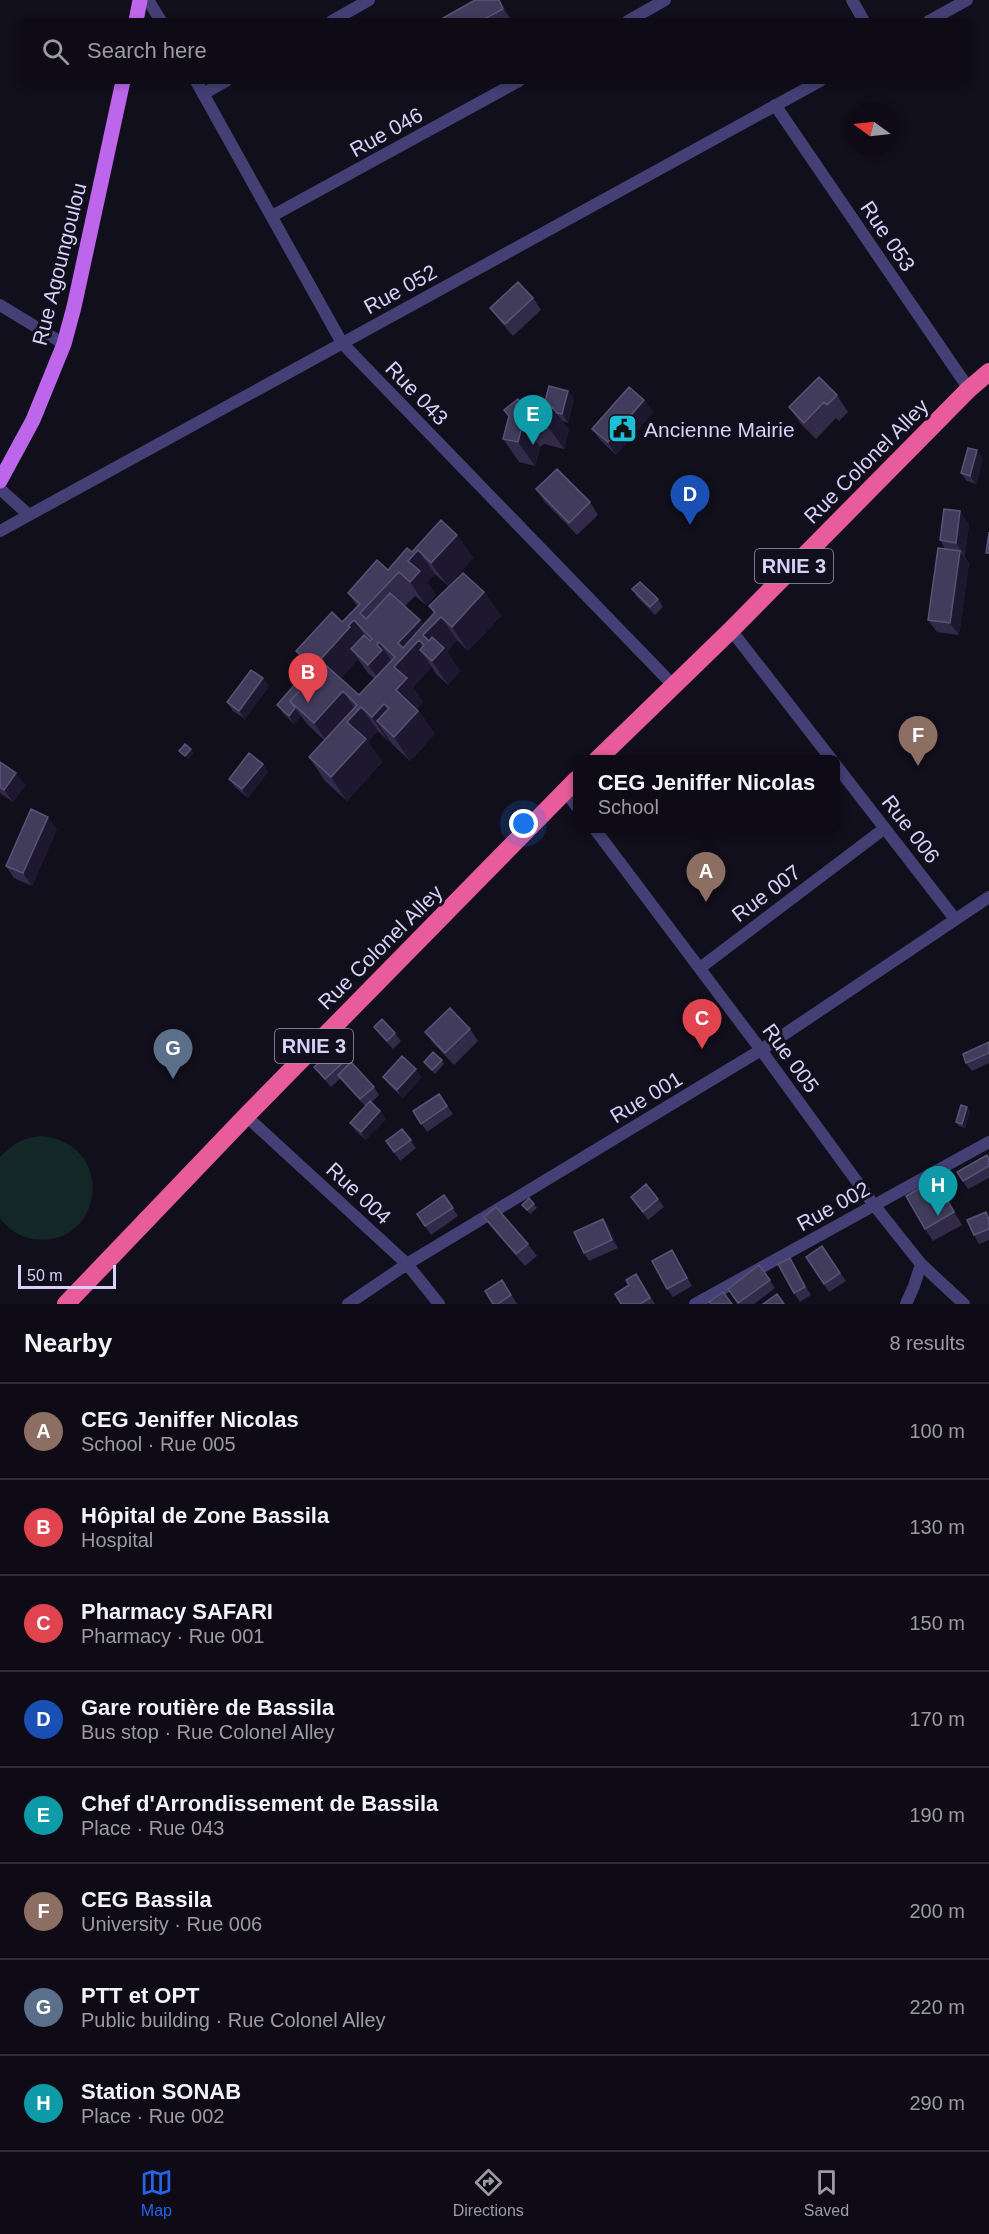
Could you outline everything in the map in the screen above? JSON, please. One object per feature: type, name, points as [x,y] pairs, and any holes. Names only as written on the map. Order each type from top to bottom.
[{"type":"highway","name":"Rue Colonel Alley","points":[[601,755],[730,630],[969,389],[989,372]]},
{"type":"highway","name":"Rue Colonel Alley","points":[[66,1304],[246,1116],[571,785]]},
{"type":"main road","points":[[137,18],[140,0]]},
{"type":"main road","name":"Rue Agoungoulou","points":[[0,481],[33,420],[64,344],[122,84]]},
{"type":"street","points":[[148,0],[159,18]]},
{"type":"street","points":[[337,18],[369,0]]},
{"type":"street","points":[[633,18],[665,0]]},
{"type":"street","points":[[852,0],[862,18]]},
{"type":"street","points":[[934,18],[967,0]]},
{"type":"street","name":"Rue 043","points":[[198,84],[342,343],[673,685]]},
{"type":"street","points":[[203,94],[221,84]]},
{"type":"street","name":"Rue 046","points":[[272,216],[514,84]]},
{"type":"street","name":"Rue 052","points":[[0,531],[814,84]]},
{"type":"street","name":"Rue 053","points":[[775,105],[969,389]]},
{"type":"street","points":[[0,305],[64,344]]},
{"type":"street","points":[[0,489],[29,515]]},
{"type":"street","points":[[730,630],[829,755]]},
{"type":"street","name":"Rue 006","points":[[840,770],[955,919]]},
{"type":"street","name":"Rue 007","points":[[699,968],[885,828]]},
{"type":"street","name":"Rue 005","points":[[598,833],[762,1050],[874,1206],[921,1264],[964,1304]]},
{"type":"street","name":"Rue 001","points":[[348,1304],[407,1264],[762,1050],[989,897]]},
{"type":"street","name":"Rue 004","points":[[246,1116],[407,1264],[439,1304]]},
{"type":"street","name":"Rue 002","points":[[695,1304],[989,1142]]},
{"type":"street","points":[[906,1304],[921,1264]]},
{"type":"green space","points":[[42,1136],[66,1143],[83,1157],[91,1175],[92,1194],[87,1213],[75,1228],[57,1238],[34,1239],[15,1232],[0,1218],[0,1157],[19,1142]]},
{"type":"building","points":[[475,0],[499,0],[503,9],[486,18],[443,18]]},
{"type":"building","points":[[518,282],[533,298],[505,324],[490,308]]},
{"type":"building","points":[[819,377],[837,395],[827,405],[824,402],[804,423],[789,407]]},
{"type":"building","points":[[549,386],[568,391],[562,414],[544,405]]},
{"type":"building","points":[[629,387],[644,400],[608,442],[592,429]]},
{"type":"building","points":[[518,399],[523,406],[525,399],[552,407],[547,425],[528,420],[523,423],[518,442],[503,439],[509,416],[504,410]]},
{"type":"building","points":[[968,448],[977,450],[970,476],[961,473]]},
{"type":"building","points":[[557,469],[590,502],[569,523],[536,489]]},
{"type":"building","points":[[944,509],[960,511],[956,543],[940,540]]},
{"type":"building","points":[[441,520],[457,535],[431,563],[418,550],[408,561],[420,571],[410,582],[399,572],[360,613],[366,619],[390,593],[420,620],[398,643],[403,648],[435,612],[429,606],[463,573],[484,592],[452,627],[441,617],[423,635],[429,641],[432,637],[444,648],[432,661],[420,650],[424,645],[419,640],[394,667],[407,678],[396,690],[418,711],[394,737],[377,721],[389,708],[384,704],[372,717],[361,707],[347,722],[366,739],[331,777],[309,757],[357,705],[343,691],[314,723],[290,701],[318,671],[296,651],[332,612],[342,622],[360,604],[348,593],[377,560],[388,570],[407,548],[412,552]],"holes":[[[354,620],[372,639],[370,641],[364,635],[351,649],[368,665],[382,650],[377,645],[379,642],[395,657],[359,695],[320,660]]]},
{"type":"building","points":[[989,532],[989,553],[986,553]]},
{"type":"building","points":[[938,548],[960,551],[950,623],[928,620]]},
{"type":"building","points":[[640,582],[658,599],[650,607],[632,589]]},
{"type":"building","points":[[251,670],[263,678],[239,711],[227,702]]},
{"type":"building","points":[[297,682],[303,687],[290,701],[295,708],[289,716],[277,705]]},
{"type":"building","points":[[185,744],[191,749],[185,756],[179,751]]},
{"type":"building","points":[[249,753],[263,764],[242,789],[229,779]]},
{"type":"building","points":[[0,762],[16,773],[4,790],[0,787]]},
{"type":"building","points":[[31,809],[48,817],[23,873],[6,866]]},
{"type":"building","points":[[450,1008],[470,1029],[445,1053],[425,1032]]},
{"type":"building","points":[[382,1019],[395,1033],[387,1041],[374,1027]]},
{"type":"building","points":[[989,1042],[989,1053],[966,1063],[963,1054]]},
{"type":"building","points":[[335,1048],[346,1060],[325,1079],[314,1067]]},
{"type":"building","points":[[433,1052],[442,1060],[432,1070],[424,1062]]},
{"type":"building","points":[[402,1056],[416,1069],[397,1090],[383,1077]]},
{"type":"building","points":[[351,1062],[374,1087],[360,1099],[338,1075]]},
{"type":"building","points":[[439,1094],[447,1106],[421,1124],[413,1111]]},
{"type":"building","points":[[370,1101],[380,1111],[361,1132],[350,1123]]},
{"type":"building","points":[[961,1105],[967,1107],[962,1124],[956,1122]]},
{"type":"building","points":[[402,1129],[411,1140],[394,1152],[386,1141]]},
{"type":"building","points":[[987,1155],[989,1166],[963,1181],[957,1172]]},
{"type":"building","points":[[935,1179],[954,1212],[925,1229],[906,1196]]},
{"type":"building","points":[[646,1184],[658,1199],[643,1212],[631,1197]]},
{"type":"building","points":[[444,1195],[453,1208],[425,1226],[417,1214]]},
{"type":"building","points":[[529,1198],[534,1204],[527,1210],[522,1205]]},
{"type":"building","points":[[496,1207],[528,1244],[516,1254],[484,1217]]},
{"type":"building","points":[[986,1212],[989,1229],[974,1235],[967,1220]]},
{"type":"building","points":[[603,1219],[612,1240],[584,1253],[574,1232]]},
{"type":"building","points":[[822,1246],[840,1273],[824,1284],[806,1257]]},
{"type":"building","points":[[672,1250],[687,1278],[667,1289],[652,1261]]},
{"type":"building","points":[[790,1258],[805,1287],[794,1293],[778,1264]]},
{"type":"building","points":[[759,1265],[770,1280],[738,1303],[728,1289]]},
{"type":"building","points":[[636,1274],[650,1298],[640,1304],[621,1304],[615,1294],[629,1285],[626,1280]]},
{"type":"building","points":[[502,1280],[511,1295],[498,1304],[493,1304],[485,1291]]},
{"type":"building","points":[[723,1292],[732,1304],[711,1304],[709,1302]]},
{"type":"building","points":[[777,1294],[784,1304],[763,1304]]},
{"type":"place","name":"Ancienne Mairie","points":[[623,429]]},
{"type":"place","name":"Chef d'Arrondissement de Bassila","points":[[533,445]]},
{"type":"place","name":"Gare routière de Bassila","points":[[690,525]]},
{"type":"place","name":"Hôpital de Zone Bassila","points":[[308,703]]},
{"type":"place","name":"CEG Bassila","points":[[918,766]]},
{"type":"place","name":"CEG Jeniffer Nicolas","points":[[706,902]]},
{"type":"place","name":"Pharmacy SAFARI","points":[[702,1049]]},
{"type":"place","name":"PTT et OPT","points":[[173,1079]]},
{"type":"place","name":"Station SONAB","points":[[938,1216]]}]
